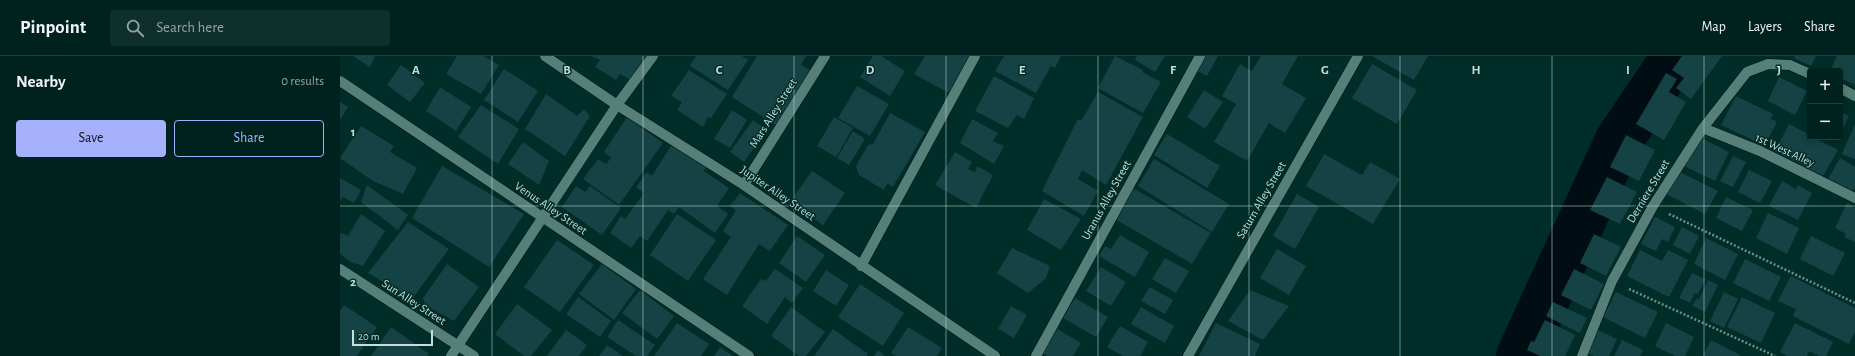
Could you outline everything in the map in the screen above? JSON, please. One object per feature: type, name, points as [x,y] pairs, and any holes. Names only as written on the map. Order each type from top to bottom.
[{"type":"street","name":"Jupiter Alley Street","points":[[545,56],[616,105],[744,185],[995,356]]},
{"type":"street","points":[[451,356],[616,105],[653,56]]},
{"type":"street","name":"Mars Alley Street","points":[[744,185],[825,56]]},
{"type":"street","points":[[861,266],[975,56]]},
{"type":"street","name":"Uranus Alley Street","points":[[1036,356],[1200,56]]},
{"type":"street","name":"Saturn Alley Street","points":[[1188,356],[1358,56]]},
{"type":"street","name":"Derniere Street","points":[[1582,356],[1612,281],[1653,206],[1704,128],[1747,72],[1768,64],[1790,65],[1807,73]]},
{"type":"street","name":"Venus Alley Street","points":[[340,82],[749,356]]},
{"type":"street","points":[[1843,90],[1855,96]]},
{"type":"street","name":"1st West Alley","points":[[1704,128],[1760,152],[1855,198]]},
{"type":"street","name":"Sun Alley Street","points":[[340,270],[474,356]]},
{"type":"path","points":[[1653,206],[1855,303]]},
{"type":"path","points":[[1612,281],[1774,356]]},
{"type":"building","points":[[353,56],[375,56],[370,67]]},
{"type":"building","points":[[457,56],[483,56],[499,65],[481,94],[446,74]]},
{"type":"building","points":[[592,56],[648,56],[633,81],[620,74],[616,80],[595,67],[600,60]]},
{"type":"building","points":[[696,56],[742,56],[748,60],[728,90],[690,66]]},
{"type":"building","points":[[757,56],[806,56],[801,65],[811,71],[777,126],[732,97]]},
{"type":"building","points":[[873,56],[881,56],[905,71],[890,96],[860,77]]},
{"type":"building","points":[[925,56],[969,56],[949,93],[914,74]]},
{"type":"building","points":[[1004,56],[1061,56],[1055,68],[1051,66],[1036,93],[995,71]]},
{"type":"building","points":[[1115,56],[1143,70],[1142,72],[1161,82],[1143,113],[1098,88]]},
{"type":"building","points":[[1137,56],[1165,56],[1155,72],[1135,60]]},
{"type":"building","points":[[1205,56],[1218,56],[1207,76],[1197,71]]},
{"type":"building","points":[[1261,56],[1298,56],[1282,84],[1306,98],[1285,133],[1269,123],[1247,161],[1214,142],[1236,104],[1222,96],[1240,64],[1252,71]]},
{"type":"building","points":[[1372,56],[1428,56],[1414,80]]},
{"type":"building","points":[[1682,56],[1722,56],[1691,99],[1676,88],[1684,78],[1672,70]]},
{"type":"building","points":[[1795,56],[1816,56],[1811,66],[1794,58]]},
{"type":"building","points":[[1837,56],[1855,56],[1855,85],[1843,79],[1843,68],[1831,68]]},
{"type":"building","points":[[1372,64],[1417,90],[1397,124],[1352,98]]},
{"type":"building","points":[[401,65],[425,83],[410,102],[387,85]]},
{"type":"building","points":[[504,69],[538,91],[518,122],[484,100]]},
{"type":"building","points":[[689,70],[727,94],[711,118],[708,117],[703,127],[677,110],[682,102],[671,96]]},
{"type":"building","points":[[1666,73],[1677,79],[1669,92],[1686,102],[1664,140],[1636,124]]},
{"type":"building","points":[[994,76],[1034,98],[1024,119],[1017,115],[1008,128],[975,111]]},
{"type":"building","points":[[1779,77],[1807,91],[1795,115],[1768,101]]},
{"type":"building","points":[[857,86],[889,104],[870,136],[838,118]]},
{"type":"building","points":[[440,87],[471,107],[456,131],[426,111]]},
{"type":"building","points":[[1204,90],[1223,102],[1205,129],[1187,117]]},
{"type":"building","points":[[1098,92],[1143,117],[1106,185],[1082,170],[1078,179],[1098,191],[1084,216],[1042,191],[1078,119],[1081,121]]},
{"type":"building","points":[[546,94],[577,116],[584,109],[590,116],[565,156],[525,129]]},
{"type":"building","points":[[1736,96],[1773,114],[1771,119],[1777,122],[1768,139],[1762,136],[1759,143],[1721,125]]},
{"type":"building","points":[[340,102],[348,107],[340,120]]},
{"type":"building","points":[[481,105],[519,129],[498,164],[458,137]]},
{"type":"building","points":[[732,110],[747,120],[730,148],[714,139]]},
{"type":"building","points":[[890,113],[925,132],[893,187],[887,183],[884,190],[859,175],[856,166],[868,145],[873,144]]},
{"type":"building","points":[[1843,113],[1849,116],[1843,128]]},
{"type":"building","points":[[627,117],[663,143],[619,205],[583,179],[598,159],[606,164],[611,158],[604,152]]},
{"type":"building","points":[[834,117],[853,128],[836,157],[817,146]]},
{"type":"building","points":[[972,119],[998,133],[993,141],[1004,146],[994,164],[960,143]]},
{"type":"building","points":[[753,120],[767,130],[744,162],[730,152]]},
{"type":"building","points":[[1789,124],[1807,133],[1807,140],[1819,140],[1838,150],[1823,176],[1775,151]]},
{"type":"building","points":[[1855,124],[1855,159],[1842,154]]},
{"type":"building","points":[[361,126],[394,146],[390,152],[417,168],[403,194],[373,181],[340,158]]},
{"type":"building","points":[[853,131],[865,139],[849,165],[837,158]]},
{"type":"building","points":[[1167,134],[1220,166],[1207,188],[1154,155]]},
{"type":"building","points":[[1626,135],[1655,150],[1639,181],[1610,167]]},
{"type":"building","points":[[1699,137],[1729,152],[1715,181],[1682,165]]},
{"type":"building","points":[[523,142],[549,161],[539,185],[508,164]]},
{"type":"building","points":[[672,144],[706,167],[704,171],[729,188],[717,206],[728,214],[715,233],[679,207],[674,214],[668,210],[647,241],[640,236],[631,248],[610,233],[621,216],[625,219],[644,193],[636,187],[647,172],[652,176]]},
{"type":"building","points":[[955,152],[972,162],[968,169],[975,172],[977,166],[993,175],[976,208],[935,185]]},
{"type":"building","points":[[1324,154],[1362,175],[1370,162],[1400,179],[1373,224],[1306,186]]},
{"type":"building","points":[[1733,156],[1746,162],[1733,187],[1720,181]]},
{"type":"building","points":[[1840,158],[1855,167],[1855,188],[1852,193],[1828,179]]},
{"type":"building","points":[[1154,159],[1229,204],[1212,232],[1138,186]]},
{"type":"building","points":[[442,166],[524,214],[489,267],[412,218]]},
{"type":"building","points":[[1676,170],[1718,191],[1705,214],[1664,193]]},
{"type":"building","points":[[1749,170],[1772,181],[1760,203],[1738,192]]},
{"type":"building","points":[[812,171],[845,193],[823,225],[790,202]]},
{"type":"building","points":[[1607,177],[1637,192],[1620,224],[1590,210]]},
{"type":"building","points":[[340,178],[361,190],[354,203],[343,197],[340,202]]},
{"type":"building","points":[[1782,181],[1796,189],[1798,185],[1812,193],[1798,220],[1769,206]]},
{"type":"building","points":[[367,185],[408,215],[398,230],[361,202]]},
{"type":"building","points":[[576,186],[585,192],[590,186],[621,208],[602,235],[562,207]]},
{"type":"building","points":[[1133,188],[1211,233],[1192,264],[1115,219]]},
{"type":"building","points":[[740,193],[788,225],[770,251],[759,244],[727,295],[703,279],[731,237],[723,231],[736,210],[730,206]]},
{"type":"building","points":[[1297,194],[1319,207],[1295,249],[1273,236]]},
{"type":"building","points":[[1726,197],[1753,210],[1742,231],[1716,218]]},
{"type":"building","points":[[1044,199],[1081,219],[1061,250],[1027,230]]},
{"type":"building","points":[[1847,203],[1855,208],[1855,242],[1844,237],[1846,234],[1835,228]]},
{"type":"building","points":[[1768,213],[1799,228],[1787,254],[1756,238]]},
{"type":"building","points":[[361,214],[385,231],[363,266],[351,262],[340,254],[341,233],[348,236]]},
{"type":"building","points":[[677,214],[716,240],[688,281],[650,255]]},
{"type":"building","points":[[1655,217],[1675,227],[1668,242],[1662,239],[1656,251],[1641,244]]},
{"type":"building","points":[[408,222],[449,249],[412,299],[368,273]]},
{"type":"building","points":[[1682,227],[1699,236],[1690,254],[1673,245]]},
{"type":"building","points":[[1594,234],[1621,247],[1606,276],[1580,263]]},
{"type":"building","points":[[1120,235],[1149,252],[1135,277],[1099,256],[1105,246],[1111,249]]},
{"type":"building","points":[[797,236],[825,255],[806,282],[779,263]]},
{"type":"building","points":[[1811,236],[1845,253],[1833,276],[1800,259]]},
{"type":"building","points":[[1706,238],[1738,254],[1725,280],[1694,264]]},
{"type":"building","points":[[557,240],[594,265],[560,312],[524,287]]},
{"type":"building","points":[[1012,248],[1050,266],[1046,278],[1028,293],[997,273]]},
{"type":"building","points":[[1277,249],[1306,266],[1289,295],[1260,278]]},
{"type":"building","points":[[1640,250],[1662,261],[1668,250],[1688,260],[1669,297],[1627,276]]},
{"type":"building","points":[[1165,258],[1189,271],[1176,293],[1152,279]]},
{"type":"building","points":[[1745,259],[1781,277],[1769,301],[1733,283]]},
{"type":"building","points":[[447,264],[479,287],[454,321],[425,305],[423,298]]},
{"type":"building","points":[[602,264],[636,289],[614,320],[579,294]]},
{"type":"building","points":[[1101,267],[1126,282],[1111,306],[1086,291]]},
{"type":"building","points":[[775,269],[803,288],[792,303],[785,297],[767,324],[742,306],[761,279],[766,281]]},
{"type":"building","points":[[1574,269],[1604,284],[1591,310],[1561,295]]},
{"type":"building","points":[[826,270],[849,285],[836,306],[813,291]]},
{"type":"building","points":[[1692,273],[1705,279],[1698,294],[1695,293],[1690,303],[1679,298]]},
{"type":"building","points":[[1791,276],[1855,308],[1855,332],[1849,344],[1793,316],[1796,309],[1778,301]]},
{"type":"building","points":[[1708,280],[1718,285],[1705,312],[1692,306],[1697,298],[1699,299]]},
{"type":"building","points":[[860,284],[904,313],[883,346],[838,317]]},
{"type":"building","points":[[1150,287],[1173,300],[1165,314],[1141,301]]},
{"type":"building","points":[[640,290],[674,316],[657,339],[622,313]]},
{"type":"building","points":[[1250,290],[1289,306],[1263,340],[1228,321]]},
{"type":"building","points":[[1616,292],[1658,312],[1645,338],[1603,317]]},
{"type":"building","points":[[1724,292],[1738,299],[1724,328],[1710,321]]},
{"type":"building","points":[[578,297],[611,321],[600,337],[566,314]]},
{"type":"building","points":[[1742,297],[1775,313],[1761,343],[1727,327]]},
{"type":"building","points":[[1075,298],[1108,317],[1096,337],[1063,318]]},
{"type":"building","points":[[1553,302],[1587,318],[1580,333],[1546,316]]},
{"type":"building","points":[[517,304],[552,330],[531,356],[524,356],[495,334]]},
{"type":"building","points":[[344,305],[377,327],[357,356],[340,356],[340,311]]},
{"type":"building","points":[[1011,306],[1027,315],[1014,338],[998,329]]},
{"type":"building","points":[[791,307],[825,332],[806,356],[799,356],[771,336]]},
{"type":"building","points":[[1141,307],[1174,326],[1165,343],[1131,324]]},
{"type":"building","points":[[618,320],[655,345],[647,356],[636,356],[607,337]]},
{"type":"building","points":[[1545,320],[1575,335],[1565,356],[1540,356],[1527,350],[1531,341],[1534,342]]},
{"type":"building","points":[[677,323],[709,344],[701,356],[654,356]]},
{"type":"building","points":[[1216,323],[1260,344],[1255,356],[1199,356]]},
{"type":"building","points":[[1666,323],[1694,337],[1685,356],[1675,356],[1655,346]]},
{"type":"building","points":[[1795,323],[1833,342],[1826,356],[1819,356],[1809,351],[1807,356],[1787,356],[1780,352]]},
{"type":"building","points":[[1120,326],[1148,342],[1140,356],[1123,356],[1107,347]]},
{"type":"building","points":[[391,327],[429,354],[428,356],[371,356]]},
{"type":"building","points":[[908,327],[942,348],[937,356],[896,356],[891,353]]},
{"type":"building","points":[[1054,327],[1081,343],[1073,356],[1047,356],[1040,352]]},
{"type":"building","points":[[833,329],[868,354],[867,356],[814,356]]},
{"type":"building","points":[[1596,329],[1617,339],[1609,356],[1594,356],[1585,352]]},
{"type":"building","points":[[566,330],[587,345],[579,356],[547,356]]},
{"type":"building","points":[[1622,340],[1643,350],[1640,356],[1614,356]]},
{"type":"building","points":[[1711,340],[1740,355],[1703,356]]},
{"type":"building","points":[[607,345],[623,356],[599,356]]},
{"type":"building","points":[[720,347],[733,356],[714,356]]},
{"type":"building","points":[[878,350],[885,356],[874,356]]},
{"type":"waterway","points":[[1520,356],[1619,140],[1676,56]]}]
